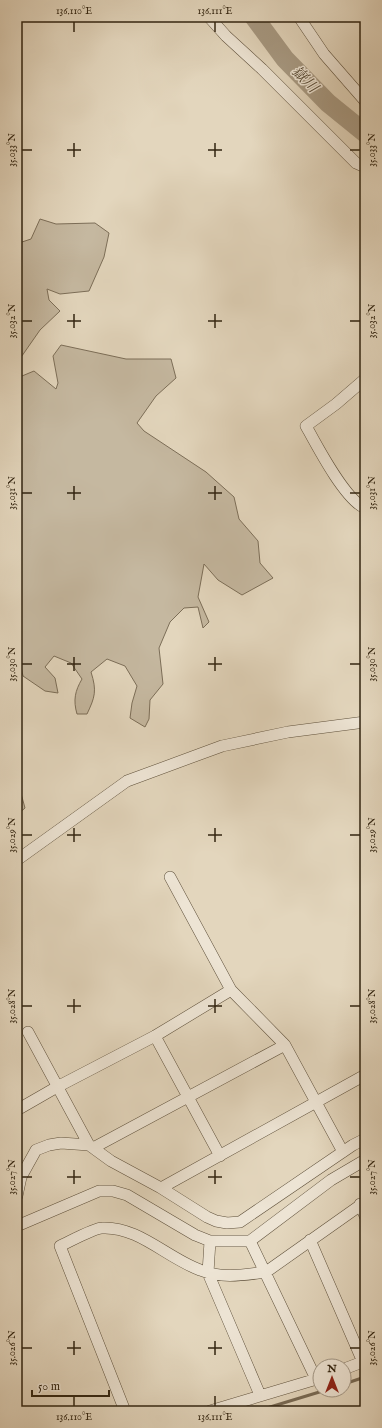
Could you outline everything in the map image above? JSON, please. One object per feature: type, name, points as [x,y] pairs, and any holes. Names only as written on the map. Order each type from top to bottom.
[{"type":"street","points":[[209,17],[226,36],[262,69],[356,163],[365,167]]},
{"type":"street","points":[[299,17],[324,54],[365,101]]},
{"type":"street","points":[[365,379],[336,404],[306,426],[346,492],[360,506],[365,508]]},
{"type":"street","points":[[17,860],[127,781],[222,746],[288,732],[365,722]]},
{"type":"street","points":[[170,876],[231,990],[285,1045],[315,1104],[343,1152]]},
{"type":"street","points":[[17,1110],[57,1087],[155,1036],[231,990]]},
{"type":"street","points":[[28,1032],[57,1087],[91,1146],[112,1161],[216,1221],[228,1223],[240,1222],[343,1152],[365,1140]]},
{"type":"street","points":[[155,1036],[220,1156]]},
{"type":"street","points":[[17,1196],[21,1177],[36,1150],[49,1145],[61,1144],[91,1146],[188,1097],[285,1045]]},
{"type":"street","points":[[161,1188],[365,1075]]},
{"type":"street","points":[[17,1226],[99,1191],[113,1191],[127,1195],[195,1235],[210,1241],[250,1241],[331,1180],[365,1160]]},
{"type":"street","points":[[125,1411],[60,1246],[101,1227],[126,1230],[198,1270],[233,1277],[266,1272],[362,1203],[365,1216]]},
{"type":"street","points":[[310,1240],[364,1362],[352,1366]]},
{"type":"street","points":[[210,1241],[208,1273],[260,1395]]},
{"type":"street","points":[[250,1241],[312,1366]]},
{"type":"street","points":[[210,1411],[312,1380]]},
{"type":"shaded area","points":[[40,219],[56,224],[95,223],[109,233],[104,257],[89,291],[60,294],[47,289],[49,300],[60,311],[40,330],[17,363],[17,241],[19,243],[31,239]]},
{"type":"shaded area","points":[[61,345],[126,359],[171,359],[176,378],[156,396],[137,423],[144,431],[206,472],[234,497],[239,519],[258,541],[260,563],[273,578],[242,595],[218,580],[204,564],[198,597],[209,622],[203,628],[198,607],[184,608],[170,622],[159,648],[163,684],[150,700],[149,719],[145,727],[130,718],[132,703],[137,686],[125,666],[107,659],[91,672],[94,684],[94,694],[87,714],[77,714],[75,696],[82,679],[71,663],[54,656],[45,667],[55,678],[58,693],[45,691],[23,676],[17,647],[17,375],[22,376],[34,371],[56,389],[58,383],[53,356]]},
{"type":"shaded area","points":[[17,779],[25,808],[17,815]]},
{"type":"waterway","name":"嶽川","points":[[254,17],[285,59],[328,103],[365,133]]},
{"type":"waterway","points":[[352,1381],[365,1377]]},
{"type":"waterway","points":[[257,1411],[312,1394]]}]
